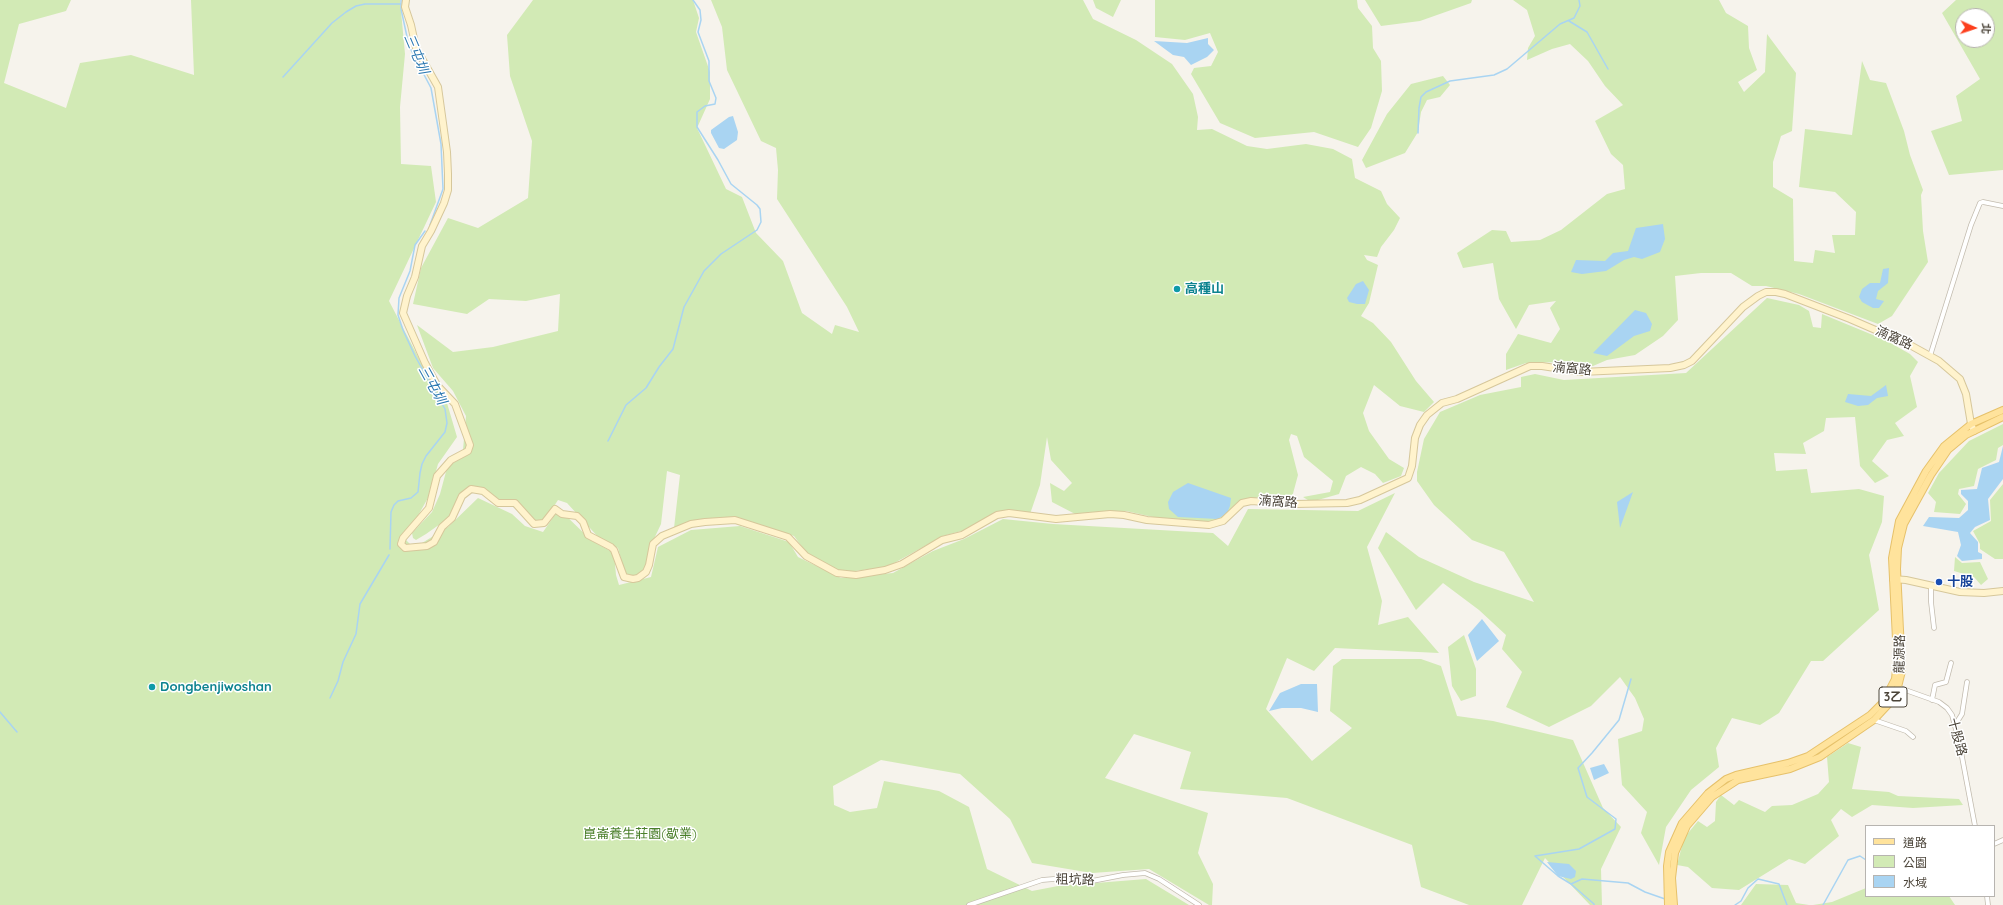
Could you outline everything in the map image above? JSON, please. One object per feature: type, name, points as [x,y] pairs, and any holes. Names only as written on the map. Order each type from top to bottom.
[{"type":"main road","name":"3乙","points":[[1671,903],[1666,866],[1675,837],[1690,812],[1708,793],[1726,779],[1736,775],[1788,763],[1817,751],[1870,715],[1895,687],[1897,660],[1893,546],[1897,528],[1904,511],[1936,456],[1952,437],[1971,424],[2003,410]]},
{"type":"main road","name":"3乙","points":[[1895,579],[1898,548],[1909,514],[1944,455],[1957,442],[1974,431],[2003,417]]},
{"type":"main road","name":"龍源路","points":[[1671,903],[1672,866],[1680,839],[1694,816],[1712,797],[1738,780],[1790,769],[1810,762],[1874,720],[1888,705],[1895,687]]},
{"type":"street","name":"湳窩路","points":[[406,0],[405,7],[416,48],[434,78],[440,95],[448,152],[448,190],[444,203],[422,246],[415,277],[407,296],[403,313],[425,363],[437,385],[456,404],[470,448],[465,453],[451,460],[437,476],[428,508],[407,532],[401,544],[402,547],[405,548],[422,547],[434,542],[442,527],[452,518],[462,496],[470,489],[483,490],[498,503],[515,503],[534,524],[544,523],[555,509],[562,514],[577,516],[583,522],[588,535],[614,550],[622,574],[628,579],[638,578],[646,572],[649,565],[653,544],[662,536],[691,524],[705,522],[735,520],[788,537],[806,556],[837,573],[852,575],[876,572],[902,564],[937,543],[962,534],[998,515],[1016,513],[1045,518],[1066,519],[1110,514],[1161,521],[1209,525],[1217,524],[1223,521],[1242,503],[1251,500],[1295,504],[1347,503],[1360,500],[1408,478],[1412,466],[1415,438],[1420,425],[1427,415],[1442,403],[1530,366],[1542,366],[1581,372],[1670,368],[1684,365],[1692,361],[1743,307],[1766,292],[1785,294],[1850,319],[1910,345],[1939,361],[1960,379],[1966,394],[1971,424],[1974,431]]},
{"type":"street","points":[[1930,356],[1971,225],[1980,203],[1983,202],[2003,206]]},
{"type":"street","points":[[1895,579],[1960,592],[1984,593],[2003,591]]},
{"type":"street","points":[[1931,585],[1934,628]]},
{"type":"street","points":[[1932,700],[1935,685],[1946,682],[1951,663]]},
{"type":"street","points":[[1955,725],[1962,714],[1967,682]]},
{"type":"street","name":"十股路","points":[[1895,687],[1932,700],[1947,708],[1955,725],[1975,825]]},
{"type":"street","points":[[1874,720],[1906,730],[1913,737]]},
{"type":"street","name":"粗坑路","points":[[969,905],[1042,880],[1054,879],[1087,882],[1123,875],[1145,873],[1159,879],[1199,905]]},
{"type":"green space","name":"崑崙養生莊園(歇業)","points":[[0,0],[71,0],[66,11],[19,24],[4,83],[66,108],[80,63],[131,55],[194,75],[191,0],[400,0],[405,54],[400,107],[401,164],[431,166],[436,202],[389,301],[427,374],[447,403],[457,437],[438,464],[429,496],[405,539],[414,548],[448,527],[478,498],[512,514],[525,526],[543,532],[559,509],[592,541],[614,553],[616,575],[619,585],[651,577],[658,547],[691,530],[740,526],[789,542],[798,557],[841,578],[893,573],[933,551],[964,539],[1003,519],[1053,524],[1213,533],[1228,546],[1248,509],[1358,511],[1395,493],[1367,547],[1382,601],[1378,625],[1408,617],[1439,653],[1335,648],[1314,671],[1287,658],[1266,709],[1312,761],[1352,728],[1330,711],[1333,666],[1342,659],[1421,659],[1441,666],[1457,716],[1493,721],[1573,740],[1603,808],[1621,827],[1601,869],[1602,905],[1590,905],[1545,858],[1522,905],[1469,905],[1421,887],[1412,845],[1287,798],[1180,789],[1191,752],[1134,734],[1105,778],[1208,813],[1198,853],[1213,884],[1212,905],[1209,905],[1149,869],[1092,873],[1032,863],[1010,819],[960,774],[881,760],[833,786],[834,805],[850,812],[877,808],[884,781],[939,791],[969,807],[987,869],[1032,891],[1058,886],[1146,879],[1189,905],[0,905]]},
{"type":"green space","points":[[533,0],[693,0],[699,18],[696,32],[710,72],[710,99],[697,128],[726,189],[742,197],[756,233],[783,261],[802,313],[832,334],[835,325],[859,332],[847,307],[777,199],[778,170],[776,148],[761,141],[727,70],[722,27],[711,0],[1083,0],[1093,19],[1136,40],[1172,64],[1193,94],[1198,117],[1197,130],[1212,129],[1247,146],[1267,149],[1306,144],[1333,149],[1352,159],[1355,178],[1381,191],[1387,204],[1400,218],[1394,230],[1381,247],[1377,257],[1364,255],[1367,260],[1378,265],[1369,303],[1361,316],[1373,323],[1391,342],[1416,381],[1434,402],[1424,412],[1400,406],[1374,385],[1363,413],[1369,431],[1389,459],[1404,468],[1401,476],[1383,483],[1375,474],[1361,467],[1346,476],[1339,494],[1311,502],[1303,497],[1330,492],[1333,481],[1304,457],[1297,436],[1291,434],[1289,440],[1298,475],[1291,501],[1261,497],[1239,501],[1220,520],[1209,522],[1162,519],[1126,511],[1077,515],[1052,502],[1050,483],[1064,491],[1072,483],[1051,460],[1047,437],[1040,485],[1030,514],[998,512],[965,530],[943,536],[887,567],[847,572],[833,569],[808,555],[794,536],[738,518],[700,519],[674,528],[680,475],[667,471],[661,524],[653,541],[644,570],[637,577],[625,574],[618,548],[600,539],[567,503],[558,500],[543,523],[534,523],[523,512],[497,499],[482,488],[470,491],[450,517],[416,540],[413,538],[412,533],[432,512],[440,494],[447,468],[463,450],[466,416],[453,391],[433,368],[417,325],[453,352],[493,347],[558,331],[560,294],[526,301],[489,299],[467,314],[413,304],[421,268],[448,218],[478,228],[528,198],[532,141],[510,76],[507,35]]},
{"type":"green space","points":[[1093,0],[1121,0],[1113,17],[1096,8]]},
{"type":"green space","points":[[1155,0],[1357,0],[1358,8],[1372,26],[1373,48],[1381,61],[1382,91],[1371,128],[1358,147],[1314,132],[1255,138],[1220,123],[1191,74],[1194,68],[1211,66],[1218,52],[1210,33],[1185,40],[1155,37]]},
{"type":"green space","points":[[1365,0],[1472,0],[1471,3],[1420,21],[1381,26]]},
{"type":"green space","points":[[1513,0],[1719,0],[1726,13],[1748,26],[1749,48],[1757,70],[1738,82],[1744,92],[1765,72],[1767,34],[1796,73],[1792,131],[1781,136],[1773,162],[1773,187],[1793,199],[1794,261],[1813,263],[1815,250],[1835,253],[1832,235],[1855,235],[1856,212],[1835,192],[1799,187],[1805,129],[1852,135],[1862,61],[1870,80],[1886,83],[1904,131],[1910,155],[1923,190],[1921,195],[1923,231],[1928,262],[1892,316],[1878,324],[1799,294],[1766,286],[1752,286],[1731,273],[1701,273],[1675,276],[1678,320],[1663,336],[1635,355],[1607,360],[1593,366],[1560,362],[1526,363],[1506,370],[1506,354],[1518,334],[1551,343],[1560,329],[1550,308],[1556,301],[1529,305],[1516,329],[1499,299],[1493,263],[1463,268],[1457,253],[1492,230],[1506,231],[1511,242],[1540,240],[1561,230],[1607,194],[1625,189],[1623,165],[1611,154],[1595,121],[1623,105],[1605,86],[1588,61],[1570,44],[1552,49],[1527,60],[1528,48],[1535,36],[1527,10]]},
{"type":"green space","points":[[1956,0],[2003,0],[2003,170],[1949,175],[1931,131],[1962,121],[1956,96],[1980,79],[1962,48],[1995,48],[1995,8],[1955,8],[1955,36],[1942,13]]},
{"type":"green space","points":[[1443,76],[1450,85],[1440,97],[1427,100],[1421,112],[1418,132],[1405,153],[1366,168],[1362,160],[1387,114],[1411,84]]},
{"type":"green space","points":[[1767,298],[1799,305],[1809,311],[1813,327],[1821,328],[1822,314],[1885,340],[1910,354],[1918,362],[1910,376],[1917,407],[1895,423],[1904,436],[1887,440],[1872,461],[1889,476],[1875,483],[1860,466],[1855,417],[1826,418],[1824,431],[1803,443],[1806,454],[1774,453],[1776,471],[1807,469],[1811,493],[1859,489],[1884,496],[1882,522],[1869,555],[1879,610],[1823,661],[1811,661],[1779,713],[1760,725],[1732,718],[1716,748],[1719,767],[1691,790],[1666,827],[1659,865],[1641,833],[1647,812],[1622,785],[1618,739],[1642,731],[1644,719],[1635,698],[1620,677],[1591,706],[1549,727],[1506,707],[1522,672],[1502,649],[1506,635],[1479,610],[1443,583],[1416,610],[1378,548],[1386,532],[1419,557],[1474,582],[1534,602],[1504,552],[1472,540],[1434,505],[1417,481],[1417,472],[1424,439],[1440,412],[1480,395],[1521,387],[1521,377],[1535,374],[1564,380],[1686,373]]},
{"type":"green space","points":[[2003,424],[2003,445],[1998,448],[1996,460],[1978,469],[1974,486],[1959,489],[1958,494],[1966,504],[1960,514],[1934,512],[1936,502],[1928,493],[1939,473],[1969,441]]},
{"type":"green space","points":[[2003,484],[2003,559],[1995,559],[1980,549],[1980,544],[1973,531],[1991,521],[1990,500]]},
{"type":"green space","points":[[1955,557],[1962,563],[1980,562],[1988,579],[1981,585],[1974,577],[1954,571]]},
{"type":"green space","points":[[1464,635],[1476,669],[1476,696],[1461,701],[1452,686],[1448,647]]},
{"type":"green space","points":[[1848,743],[1861,747],[1852,789],[1889,792],[1898,796],[1959,799],[1963,805],[1913,808],[1872,805],[1852,817],[1841,809],[1831,820],[1839,836],[1805,864],[1789,859],[1739,890],[1712,888],[1688,867],[1677,865],[1684,838],[1698,821],[1707,827],[1715,821],[1716,802],[1721,795],[1734,805],[1739,800],[1765,812],[1772,806],[1792,805],[1818,794],[1829,782],[1827,757]]},
{"type":"green space","points":[[1756,884],[1788,885],[1796,903],[1809,905],[1741,905]]},
{"type":"green space","points":[[1865,888],[1865,897],[1950,897],[1955,905],[1813,905],[1832,902]]},
{"type":"water","points":[[1208,38],[1208,44],[1214,50],[1207,57],[1191,65],[1184,57],[1173,55],[1154,41],[1187,43]]},
{"type":"water","points":[[733,116],[738,132],[737,140],[724,149],[719,148],[711,133],[711,130],[729,117]]},
{"type":"water","points":[[1663,224],[1665,239],[1660,252],[1642,259],[1634,257],[1624,260],[1606,271],[1582,274],[1571,272],[1576,260],[1605,261],[1613,253],[1628,251],[1636,228]]},
{"type":"water","points":[[1889,268],[1888,283],[1878,291],[1876,299],[1884,301],[1879,308],[1873,308],[1862,302],[1859,297],[1862,289],[1870,283],[1880,283],[1883,269]]},
{"type":"water","points":[[1363,281],[1369,290],[1365,304],[1349,302],[1347,298],[1356,284]]},
{"type":"water","points":[[1635,310],[1646,313],[1652,324],[1650,331],[1634,336],[1607,356],[1593,353]]},
{"type":"water","points":[[1886,385],[1888,396],[1877,398],[1868,405],[1858,406],[1845,402],[1848,394],[1871,396]]},
{"type":"water","points":[[2003,446],[2003,479],[1988,499],[1990,520],[1975,527],[1970,533],[1978,542],[1978,552],[1982,554],[1982,559],[1962,561],[1957,556],[1961,545],[1958,532],[1923,526],[1929,517],[1959,518],[1968,510],[1968,501],[1961,494],[1961,490],[1977,489],[1982,468],[1999,462]]},
{"type":"water","points":[[1188,483],[1231,498],[1227,513],[1218,519],[1178,517],[1169,509],[1168,502],[1173,492]]},
{"type":"water","points":[[1633,492],[1620,528],[1617,502]]},
{"type":"water","points":[[1482,619],[1499,641],[1477,661],[1468,635]]},
{"type":"water","points":[[1301,684],[1317,684],[1318,712],[1301,708],[1282,708],[1269,711],[1280,693]]},
{"type":"water","points":[[1604,764],[1609,773],[1594,780],[1590,768]]},
{"type":"water","points":[[1547,862],[1569,864],[1576,871],[1575,877],[1571,879],[1558,876]]},
{"type":"waterway","name":"三屯圳","points":[[401,0],[401,9],[409,46],[431,88],[441,144],[443,189],[430,225]]},
{"type":"waterway","points":[[608,441],[626,405],[646,388],[659,367],[673,349],[684,307],[704,271],[721,254],[757,230],[761,222],[760,209],[731,184],[697,127],[697,112],[705,106],[715,104],[716,98],[709,81],[709,61],[698,32],[701,20],[700,10],[693,0]]},
{"type":"waterway","points":[[1418,133],[1421,97],[1426,92],[1450,81],[1494,75],[1507,69],[1560,24],[1574,18],[1580,6],[1579,0]]},
{"type":"waterway","points":[[283,77],[332,23],[346,12],[356,6],[365,4],[400,4]]},
{"type":"waterway","points":[[1569,21],[1587,32],[1608,69]]},
{"type":"waterway","name":"三屯圳","points":[[390,549],[391,512],[394,505],[398,501],[411,498],[418,492],[422,464],[426,456],[445,432],[447,423],[445,409],[415,356],[398,315],[399,298],[410,271],[415,245],[425,231]]},
{"type":"waterway","name":"三屯圳","points":[[330,698],[338,681],[343,662],[356,634],[360,604],[389,555]]},
{"type":"waterway","points":[[1571,884],[1558,876],[1535,856],[1579,849],[1615,829],[1616,819],[1587,797],[1578,768],[1619,720],[1631,679]]},
{"type":"waterway","points":[[0,712],[17,732]]},
{"type":"waterway","points":[[1823,905],[1848,860],[1860,856],[1865,859]]},
{"type":"waterway","points":[[1594,905],[1571,884],[1582,879],[1628,883],[1645,892],[1665,899]]},
{"type":"waterway","points":[[1735,905],[1741,901],[1748,888],[1758,879],[1779,884],[1787,905]]},
{"type":"place","name":"高種山","points":[[1177,289]]},
{"type":"place","name":"十股","points":[[1939,582]]},
{"type":"place","name":"Dongbenjiwoshan","points":[[152,687]]}]
